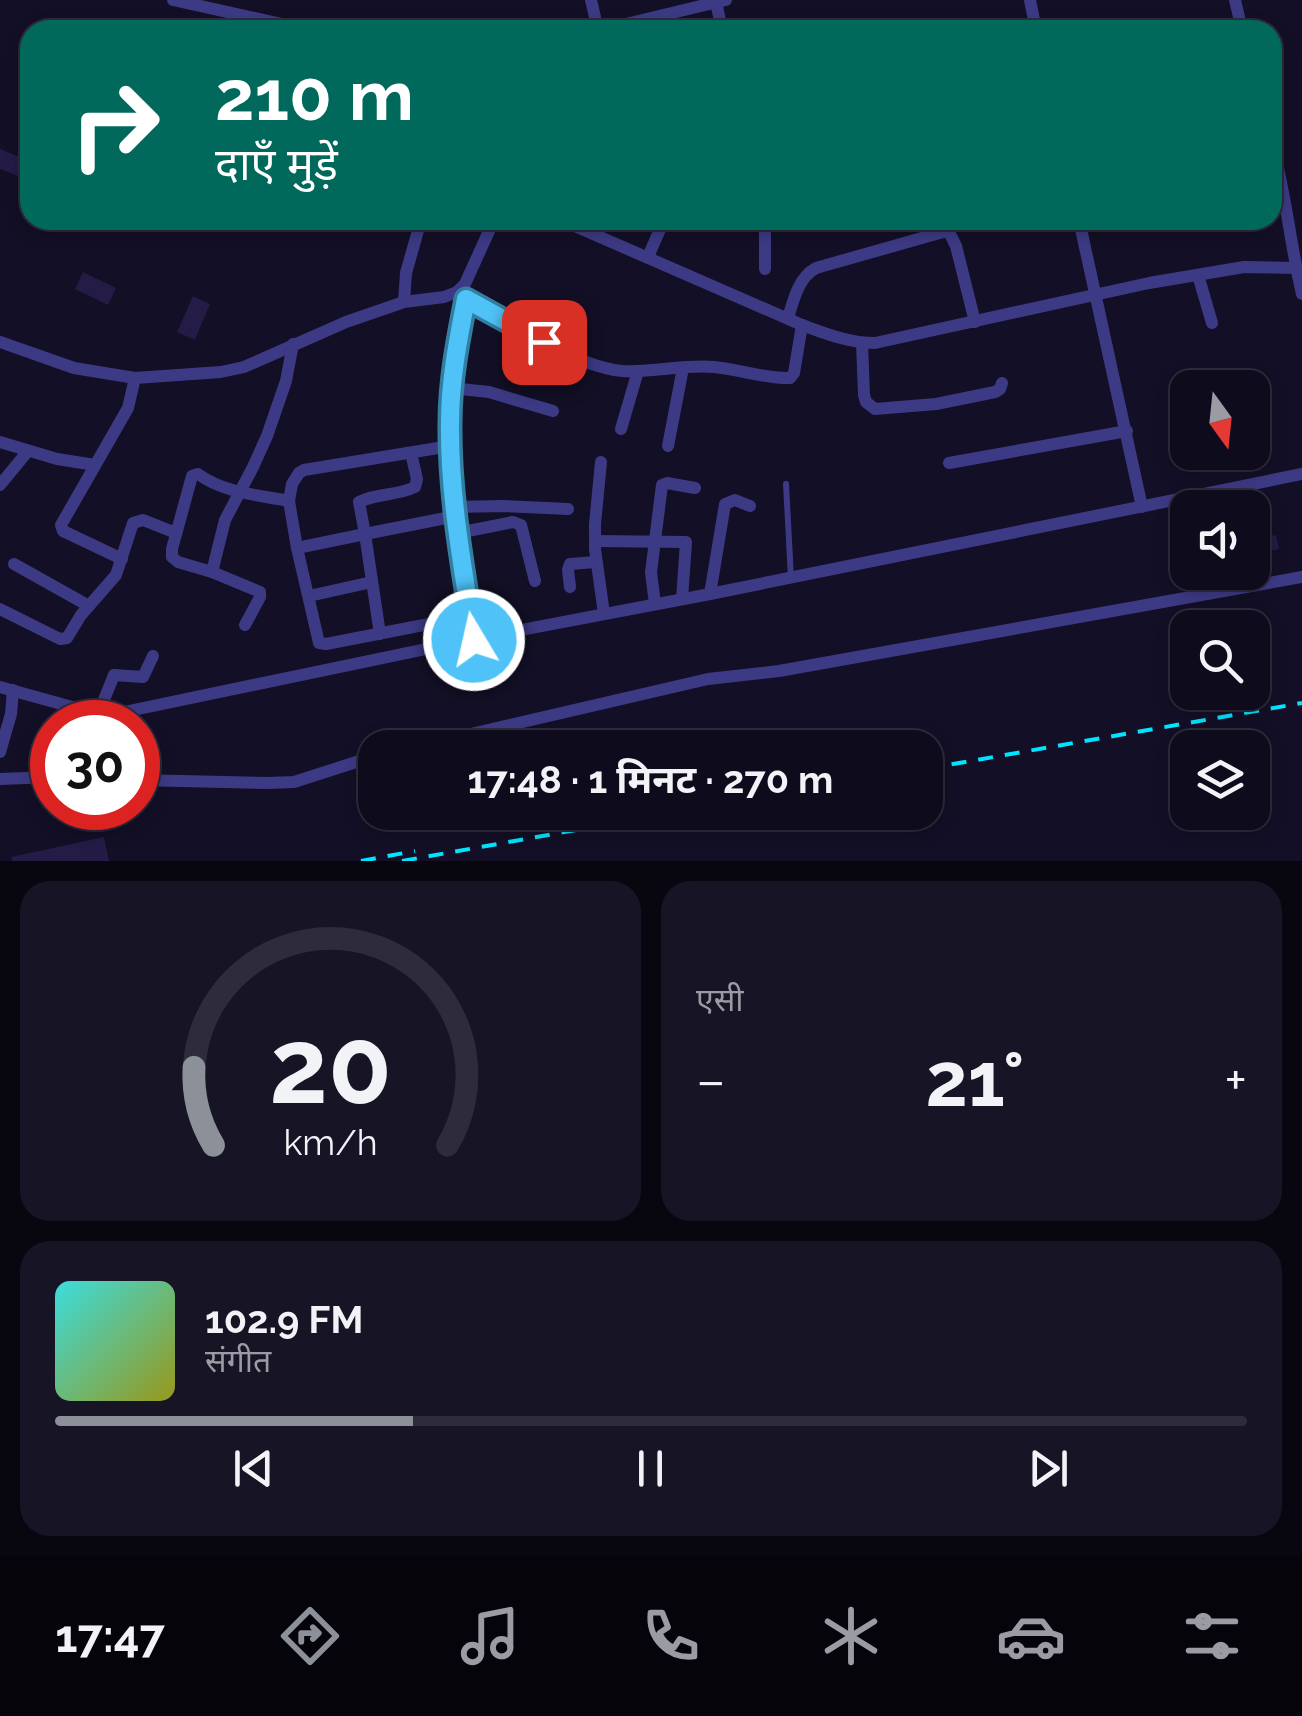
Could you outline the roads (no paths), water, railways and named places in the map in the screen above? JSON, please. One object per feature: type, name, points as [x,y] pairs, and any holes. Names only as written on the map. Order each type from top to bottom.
[{"type":"street","points":[[172,0],[263,20]]},
{"type":"street","points":[[654,16],[661,0]]},
{"type":"street","points":[[639,20],[721,1]]},
{"type":"street","points":[[1282,183],[1302,294]]},
{"type":"street","points":[[404,302],[406,274],[418,230]]},
{"type":"street","points":[[474,640],[450,446],[452,388],[462,296],[490,230]]},
{"type":"street","points":[[585,230],[802,325],[862,343],[1244,267],[1296,268]]},
{"type":"street","points":[[648,257],[660,230]]},
{"type":"street","points":[[764,269],[765,230]]},
{"type":"street","points":[[1082,230],[1142,508]]},
{"type":"street","points":[[788,318],[801,281],[816,268],[949,232],[975,322]]},
{"type":"street","points":[[1198,275],[1212,322]]},
{"type":"street","points":[[0,342],[74,368],[135,378],[222,372],[244,368],[346,322],[404,302],[462,296],[522,332],[606,368],[638,371],[714,366],[790,378],[794,374],[802,325]]},
{"type":"street","points":[[862,343],[864,395],[875,409],[936,404],[995,392],[1002,383]]},
{"type":"street","points":[[212,572],[225,520],[267,436],[286,381],[293,344]]},
{"type":"street","points":[[668,446],[683,368]]},
{"type":"street","points":[[620,430],[638,371]]},
{"type":"street","points":[[122,559],[61,528],[62,520],[128,408],[135,378]]},
{"type":"street","points":[[452,388],[489,392],[553,411]]},
{"type":"street","points":[[948,463],[1127,431]]},
{"type":"street","points":[[0,442],[57,459],[95,465]]},
{"type":"street","points":[[321,670],[319,643],[289,500],[292,484],[304,470],[450,446]]},
{"type":"street","points":[[0,484],[28,451]]},
{"type":"street","points":[[380,634],[360,502],[415,487],[411,453]]},
{"type":"street","points":[[601,462],[595,540],[604,614]]},
{"type":"street","points":[[160,705],[1302,474]]},
{"type":"street","points":[[244,625],[260,592],[174,560],[176,533],[192,476],[239,492],[289,500]]},
{"type":"street","points":[[655,604],[651,572],[662,484],[695,488]]},
{"type":"street","points":[[710,594],[726,504],[736,500],[750,506]]},
{"type":"street","points":[[297,548],[456,512],[502,506],[568,510]]},
{"type":"street","points":[[0,609],[66,638],[112,582],[133,522],[143,520],[176,533]]},
{"type":"street","points":[[458,533],[512,522],[521,525],[535,581]]},
{"type":"street","points":[[595,540],[686,542],[682,599]]},
{"type":"street","points":[[570,587],[570,564],[596,562]]},
{"type":"street","points":[[14,564],[89,606]]},
{"type":"street","points":[[488,730],[708,679],[779,671],[1302,578]]},
{"type":"street","points":[[309,596],[372,582]]},
{"type":"street","points":[[319,643],[470,616]]},
{"type":"street","points":[[104,700],[114,675],[142,678],[153,656]]},
{"type":"street","points":[[0,752],[11,714],[7,688],[48,700]]},
{"type":"street","points":[[160,781],[294,782],[358,762]]},
{"type":"street","points":[[0,780],[30,779]]},
{"type":"lane","points":[[786,484],[791,578]]},
{"type":"railway","points":[[943,766],[1302,703]]},
{"type":"railway","points":[[402,861],[576,830]]},
{"type":"railway","points":[[361,861],[415,851]]}]
